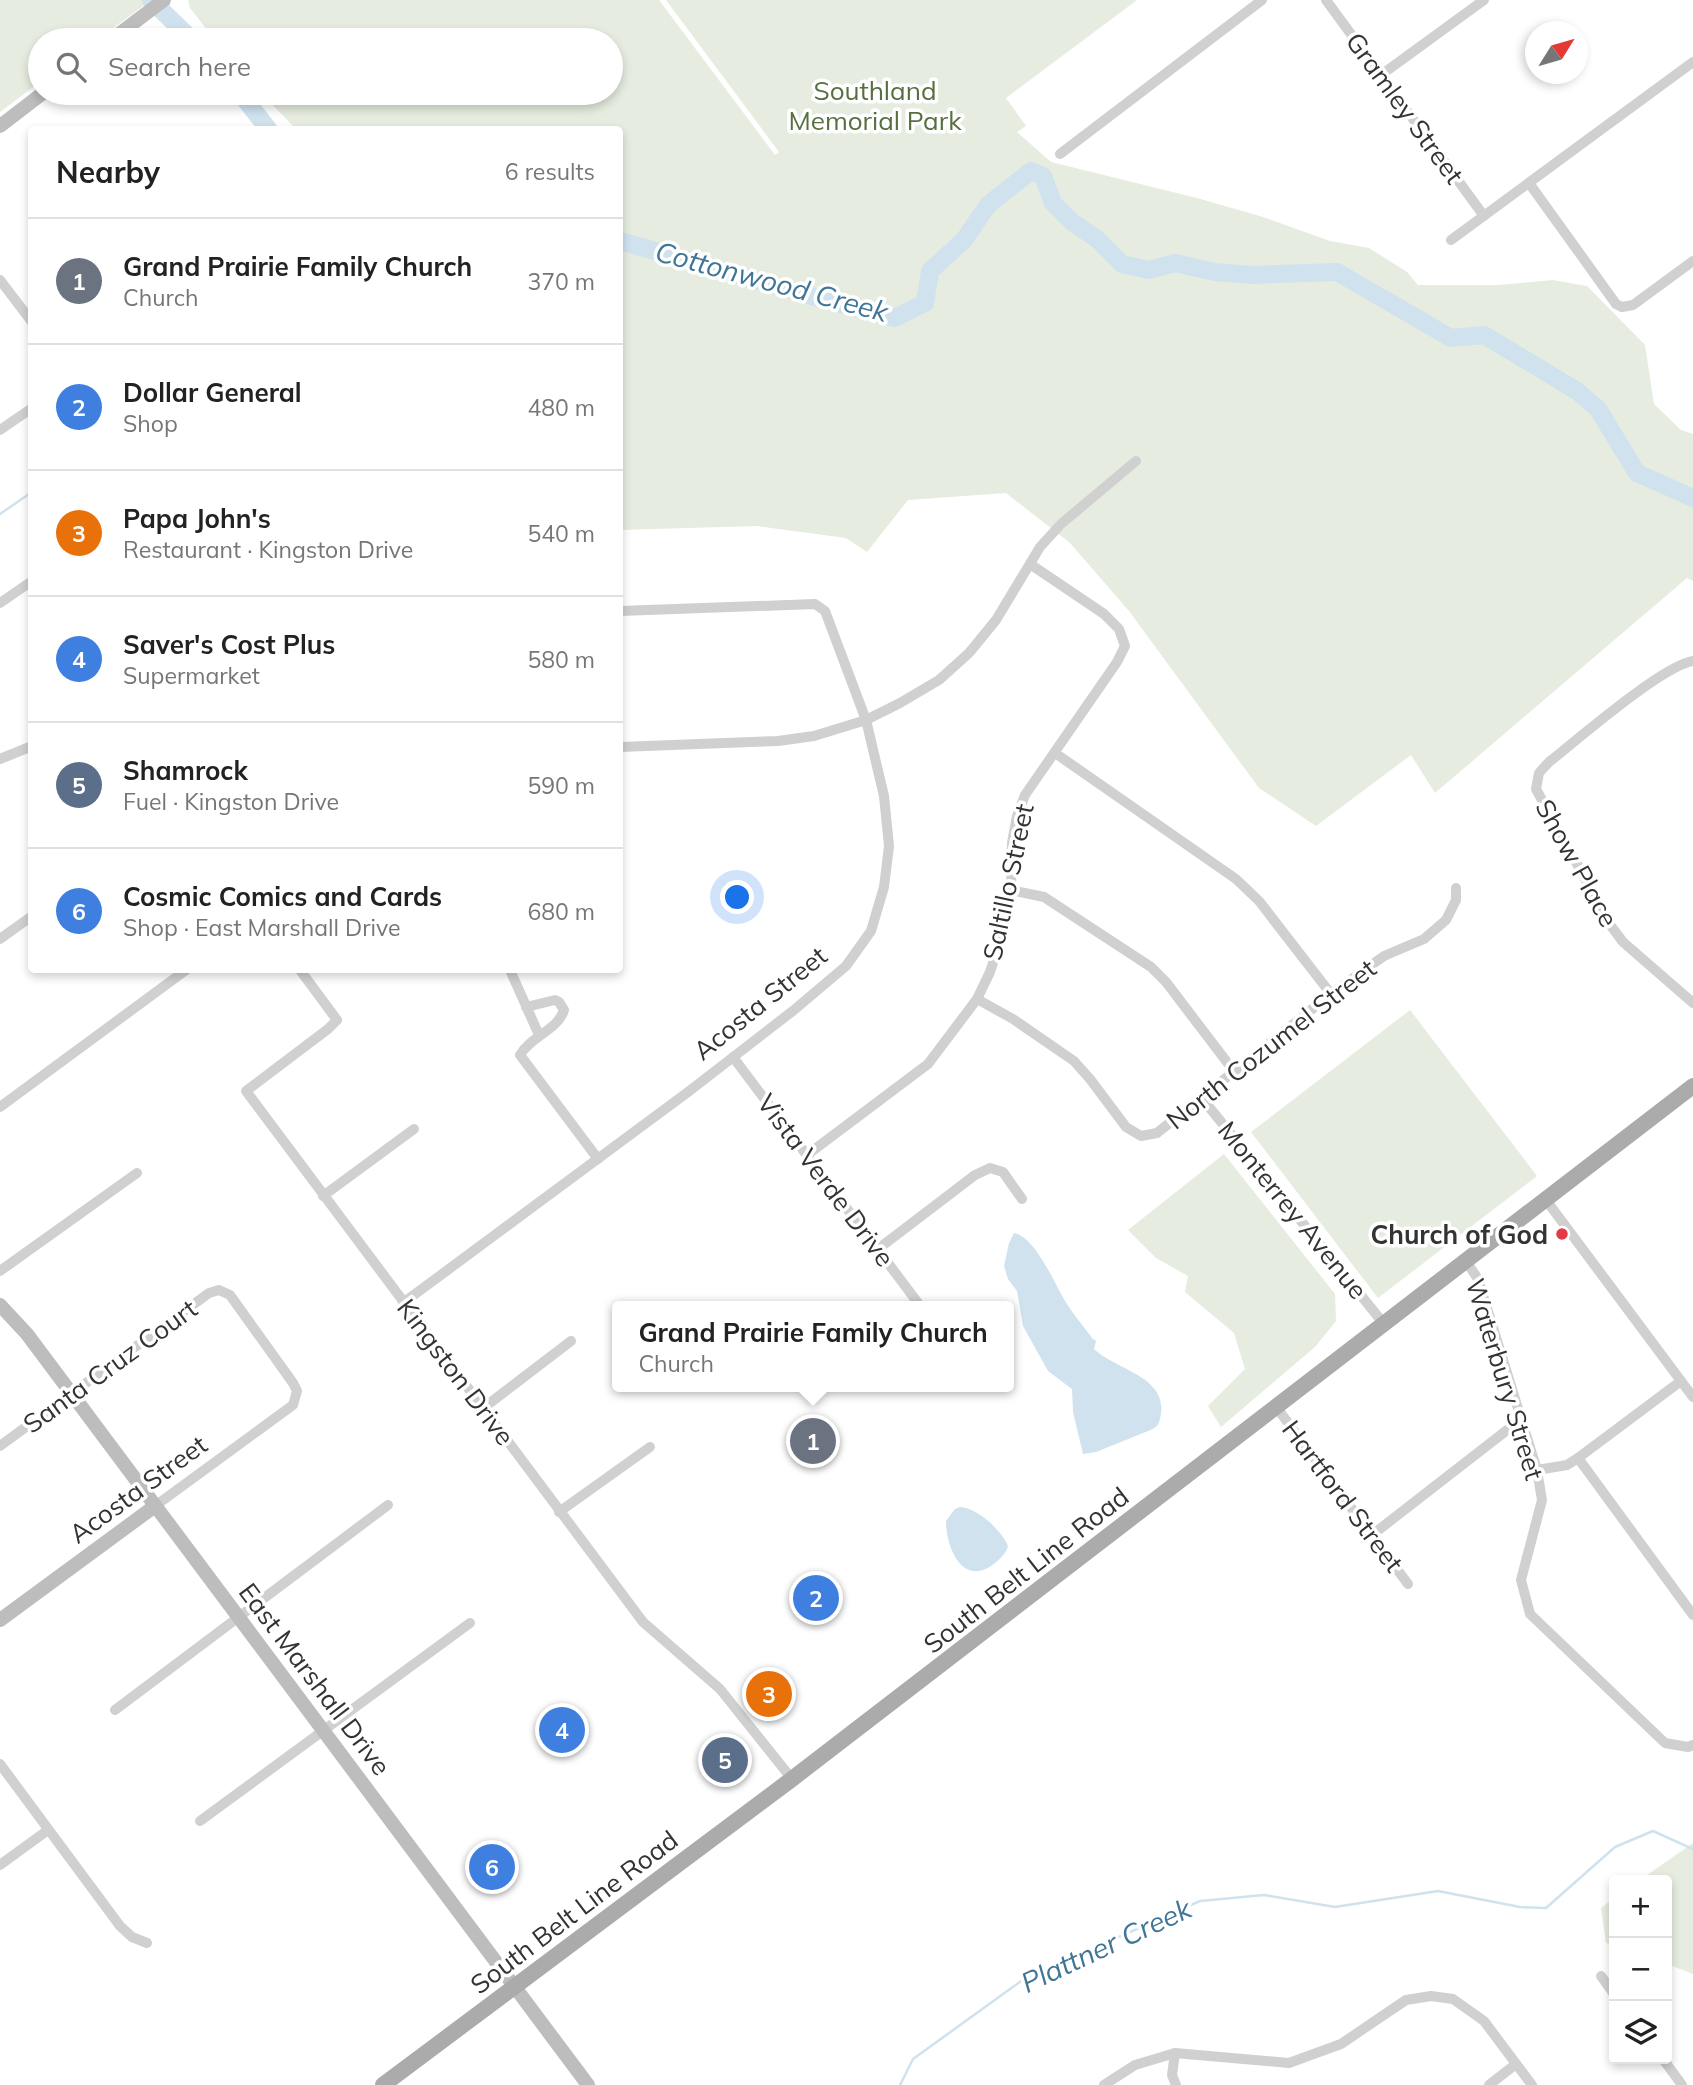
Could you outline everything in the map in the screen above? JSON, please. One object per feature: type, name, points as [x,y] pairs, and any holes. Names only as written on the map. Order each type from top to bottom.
[{"type":"main road","points":[[127,28],[164,0]]},
{"type":"main road","points":[[0,126],[28,105]]},
{"type":"main road","name":"South Belt Line Road","points":[[383,2085],[792,1779],[1693,1086]]},
{"type":"main road","name":"East Marshall Drive","points":[[0,1305],[27,1334],[588,2085]]},
{"type":"main road","name":"Acosta Street","points":[[0,1620],[155,1506]]},
{"type":"street","points":[[1060,154],[1262,0]]},
{"type":"street","name":"Gramley Street","points":[[1326,0],[1484,216]]},
{"type":"street","points":[[1381,75],[1483,0]]},
{"type":"street","points":[[1451,240],[1693,62]]},
{"type":"street","points":[[1529,183],[1616,304],[1622,307],[1633,305],[1693,261]]},
{"type":"street","points":[[0,280],[28,317]]},
{"type":"street","points":[[0,430],[28,411]]},
{"type":"street","points":[[623,747],[778,741],[814,736],[866,720],[900,704],[939,680],[969,653],[996,620],[1040,547],[1061,524],[1136,461]]},
{"type":"street","name":"Saltillo Street","points":[[807,1156],[928,1063],[977,999],[990,972],[1001,937],[1011,890],[1012,843],[1017,816],[1025,795],[1117,662],[1125,646],[1119,629],[1104,614],[1030,564]]},
{"type":"street","points":[[0,603],[28,584]]},
{"type":"street","name":"Acosta Street","points":[[403,1303],[733,1057],[846,967],[871,931],[884,887],[889,846],[884,796],[866,720],[825,611],[815,604],[623,611]]},
{"type":"street","name":"Show Place","points":[[1693,661],[1682,663],[1658,678],[1549,762],[1539,773],[1536,789],[1611,926],[1623,942],[1693,1003]]},
{"type":"street","points":[[0,759],[28,748]]},
{"type":"street","points":[[1055,752],[1236,879],[1259,901],[1331,994]]},
{"type":"street","name":"North Cozumel Street","points":[[977,999],[1013,1018],[1074,1061],[1126,1127],[1141,1136],[1157,1133],[1331,994],[1384,956],[1424,939],[1446,920],[1455,900],[1456,888]]},
{"type":"street","points":[[1011,890],[1044,897],[1151,967],[1166,982],[1233,1070]]},
{"type":"street","points":[[0,939],[28,919]]},
{"type":"street","points":[[0,1107],[183,973]]},
{"type":"street","name":"Kingston Drive","points":[[302,973],[337,1020],[246,1091],[643,1622],[719,1689],[792,1779]]},
{"type":"street","points":[[511,973],[539,1035]]},
{"type":"street","points":[[526,1007],[555,1000],[564,1010],[559,1020],[526,1045],[520,1055],[598,1159]]},
{"type":"street","name":"Vista Verde Drive","points":[[733,1057],[917,1301]]},
{"type":"street","name":"Monterrey Avenue","points":[[1201,1097],[1384,1324]]},
{"type":"street","points":[[324,1196],[414,1129]]},
{"type":"street","points":[[878,1249],[975,1175],[990,1168],[1003,1172],[1022,1199]]},
{"type":"street","points":[[0,1271],[137,1173]]},
{"type":"street","points":[[1546,1200],[1693,1397]]},
{"type":"street","name":"Waterbury Street","points":[[1466,1261],[1478,1279],[1537,1471],[1542,1500],[1521,1580],[1530,1615],[1665,1743],[1693,1745]]},
{"type":"street","name":"Santa Cruz Court","points":[[0,1446],[209,1293],[219,1290],[230,1295],[296,1391]]},
{"type":"street","points":[[482,1409],[571,1341]]},
{"type":"street","points":[[1537,1471],[1567,1465],[1681,1381]]},
{"type":"street","name":"Acosta Street","points":[[155,1506],[293,1405],[296,1391]]},
{"type":"street","name":"Hartford Street","points":[[1277,1408],[1408,1584]]},
{"type":"street","points":[[1372,1535],[1520,1420]]},
{"type":"street","points":[[559,1512],[650,1447]]},
{"type":"street","points":[[1578,1458],[1693,1615]]},
{"type":"street","points":[[115,1710],[388,1505]]},
{"type":"street","points":[[200,1821],[470,1623]]},
{"type":"street","points":[[0,1764],[120,1926],[132,1937],[147,1943]]},
{"type":"street","points":[[0,1865],[48,1830]]},
{"type":"street","points":[[1601,1976],[1609,1987]]},
{"type":"street","points":[[1104,2085],[1135,2065],[1175,2053],[1289,2063],[1341,2044],[1406,2000],[1431,1996],[1452,2000],[1484,2021],[1532,2085]]},
{"type":"street","points":[[1175,2053],[1172,2075],[1176,2085]]},
{"type":"street","points":[[1489,2085],[1516,2064]]},
{"type":"street","points":[[1666,2064],[1682,2085]]},
{"type":"green space","points":[[0,0],[151,0],[113,28],[28,28],[28,91],[0,112]]},
{"type":"green space","name":"Southland Memorial Park","points":[[188,0],[659,0],[775,155],[779,152],[666,0],[1137,0],[1006,98],[1026,126],[1017,132],[1051,162],[1197,198],[1263,217],[1330,241],[1369,248],[1407,272],[1418,285],[1499,285],[1553,280],[1587,286],[1645,345],[1654,404],[1681,430],[1693,434],[1693,581],[1687,578],[1435,793],[1411,755],[1316,826],[1259,788],[1129,611],[1070,543],[1006,493],[908,500],[867,552],[846,538],[757,526],[623,530],[623,126],[293,126],[273,105],[623,105],[623,28],[206,28],[190,8]]},
{"type":"green space","points":[[1410,1010],[1537,1176],[1378,1298],[1251,1132]]},
{"type":"green space","points":[[1224,1154],[1335,1294],[1336,1321],[1315,1347],[1221,1427],[1208,1406],[1245,1369],[1234,1333],[1185,1292],[1188,1276],[1156,1258],[1128,1230]]},
{"type":"green space","points":[[1693,1843],[1693,1974],[1672,1966],[1672,1875],[1647,1875]]},
{"type":"green space","points":[[1609,1902],[1609,1944],[1606,1943],[1601,1908]]},
{"type":"water","points":[[1014,1233],[1028,1241],[1035,1249],[1067,1304],[1096,1341],[1094,1349],[1152,1386],[1159,1396],[1161,1409],[1158,1425],[1153,1429],[1096,1452],[1083,1454],[1073,1412],[1072,1389],[1048,1371],[1023,1326],[1017,1291],[1008,1279],[1004,1266]]},
{"type":"water","points":[[960,1507],[974,1511],[988,1521],[1008,1546],[995,1563],[984,1570],[965,1568],[949,1543],[946,1521],[955,1509]]},
{"type":"waterway","name":"Cottonwood Creek","points":[[151,0],[180,28]]},
{"type":"waterway","name":"Cottonwood Creek","points":[[249,105],[266,126]]},
{"type":"waterway","name":"Cottonwood Creek","points":[[623,242],[895,318],[925,303],[930,271],[964,240],[988,205],[1031,171],[1043,176],[1053,203],[1072,222],[1097,239],[1122,264],[1149,270],[1175,263],[1215,272],[1252,275],[1337,272],[1451,338],[1484,335],[1577,391],[1598,409],[1637,473],[1693,498]]},
{"type":"waterway","points":[[0,514],[28,495]]},
{"type":"waterway","name":"Plattner Creek","points":[[900,2085],[913,2059],[1024,1979],[1200,1901],[1264,1895],[1335,1907],[1438,1891],[1520,1907],[1546,1908],[1615,1847],[1653,1831],[1693,1849]]},
{"type":"place","name":"Church of God","points":[[1562,1234]]},
{"type":"place","name":"Grand Prairie Family Church","points":[[813,1441]]},
{"type":"place","name":"Dollar General","points":[[816,1598]]},
{"type":"place","name":"Papa John's","points":[[769,1694]]},
{"type":"place","name":"Saver's Cost Plus","points":[[562,1730]]},
{"type":"place","name":"Shamrock","points":[[725,1760]]},
{"type":"place","name":"Cosmic Comics and Cards","points":[[492,1867]]}]
